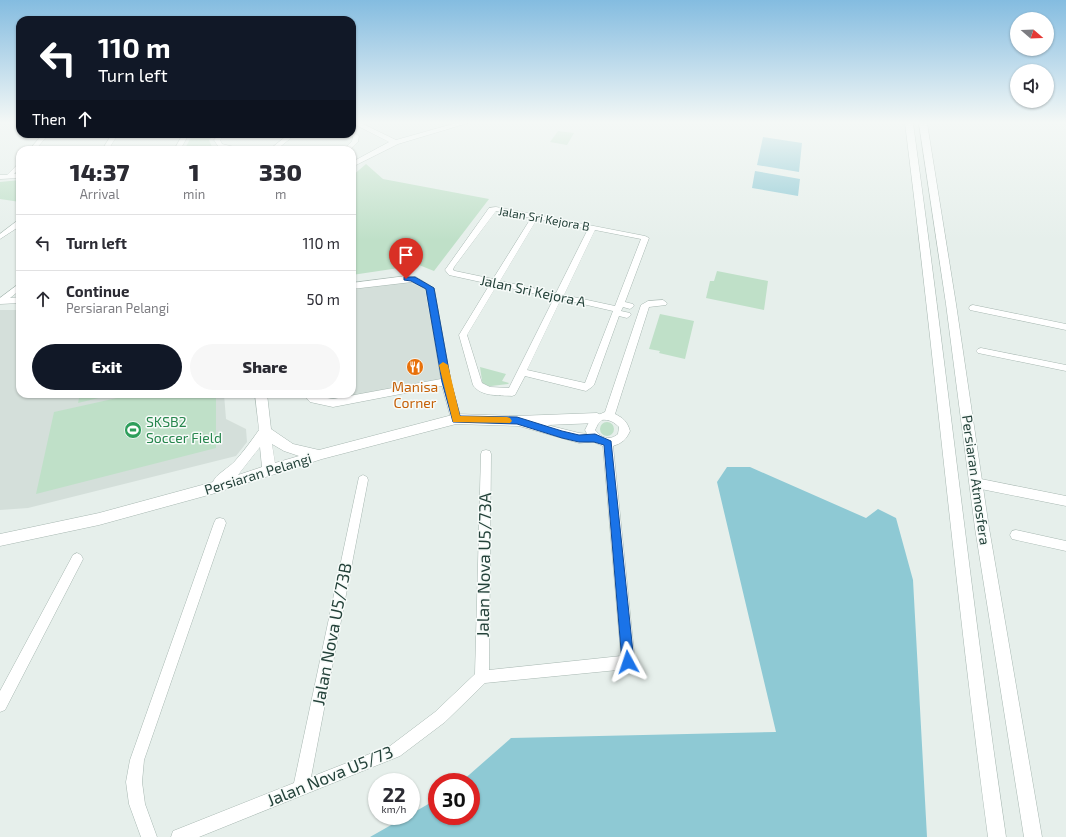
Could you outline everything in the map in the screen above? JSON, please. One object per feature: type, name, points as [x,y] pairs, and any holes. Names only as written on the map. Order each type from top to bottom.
[{"type":"street","name":"Persiaran Atmosfera","points":[[914,162],[946,418],[969,621],[997,837]]},
{"type":"street","name":"Persiaran Atmosfera","points":[[929,162],[976,483],[1033,837]]},
{"type":"street","points":[[9,176],[16,168]]},
{"type":"street","points":[[0,177],[16,176]]},
{"type":"street","name":"Jalan Sri Kejora B","points":[[449,270],[492,210],[496,209],[645,238],[618,309]]},
{"type":"street","points":[[535,217],[463,335],[478,385],[488,391],[512,392],[592,228]]},
{"type":"street","points":[[0,237],[16,226]]},
{"type":"street","name":"Jalan Sri Kejora A","points":[[449,270],[452,273],[618,309]]},
{"type":"street","points":[[356,285],[413,279],[430,288],[446,382],[456,420]]},
{"type":"street","points":[[0,301],[16,289]]},
{"type":"street","points":[[0,301],[16,300]]},
{"type":"street","points":[[595,438],[590,430],[593,421],[603,417],[645,305],[663,303]]},
{"type":"street","points":[[618,309],[630,306]]},
{"type":"street","points":[[973,308],[1066,327]]},
{"type":"street","points":[[522,372],[586,387],[618,309]]},
{"type":"street","points":[[618,309],[627,315]]},
{"type":"street","points":[[981,351],[1066,368]]},
{"type":"street","points":[[312,398],[333,403],[446,382]]},
{"type":"street","points":[[261,398],[269,471]]},
{"type":"street","points":[[603,417],[619,420],[623,424],[625,433],[619,440],[608,443],[595,438],[579,438],[562,435],[517,421],[603,417]]},
{"type":"street","name":"Persiaran Pelangi","points":[[0,540],[99,519],[212,488],[322,454],[410,430],[456,420],[517,421]]},
{"type":"street","points":[[265,431],[281,446],[297,451],[322,454]]},
{"type":"street","points":[[212,488],[232,474],[248,456],[265,431]]},
{"type":"street","points":[[482,677],[628,662],[608,443]]},
{"type":"street","name":"Jalan Nova U5/73A","points":[[482,677],[486,454]]},
{"type":"street","name":"Jalan Nova U5/73B","points":[[300,788],[363,480]]},
{"type":"street","points":[[976,483],[1066,501]]},
{"type":"street","points":[[149,837],[137,804],[134,782],[137,760],[220,523]]},
{"type":"street","points":[[1016,535],[1066,546]]},
{"type":"street","points":[[0,705],[77,560]]},
{"type":"street","name":"Jalan Nova U5/73","points":[[179,837],[395,751],[440,717],[482,677]]},
{"type":"shaded area","points":[[409,282],[425,289],[441,380],[356,395],[356,289]]},
{"type":"shaded area","points":[[0,310],[16,310],[16,398],[224,398],[226,419],[246,429],[247,442],[236,456],[28,508],[0,510]]},
{"type":"green space","points":[[366,164],[383,179],[489,199],[434,271],[419,265],[356,274],[356,173]]},
{"type":"green space","points":[[16,180],[16,201],[0,199],[0,182]]},
{"type":"green space","points":[[717,271],[768,281],[764,310],[706,298],[710,281],[714,281]]},
{"type":"green space","points":[[660,314],[694,321],[685,359],[649,349]]},
{"type":"green space","points":[[480,367],[506,374],[502,381],[509,383],[483,387]]},
{"type":"green space","points":[[79,398],[99,398],[78,403]]},
{"type":"green space","name":"SKSB2 Soccer Field","points":[[117,398],[216,398],[216,448],[36,494],[54,412]]},
{"type":"green space","points":[[607,422],[612,424],[614,429],[612,434],[607,436],[602,434],[600,429],[602,424]]},
{"type":"water","points":[[758,162],[800,162],[799,172],[757,165]]},
{"type":"water","points":[[755,171],[800,179],[798,196],[752,188]]},
{"type":"water","points":[[727,467],[750,467],[866,518],[878,509],[896,518],[913,580],[927,837],[370,837],[391,825],[420,825],[420,809],[428,804],[428,825],[480,825],[480,773],[471,773],[511,738],[776,732],[717,482]]},
{"type":"slow traffic","points":[[443,365],[456,420],[507,421]]},
{"type":"place","name":"Manisa Corner","points":[[415,367]]},
{"type":"place","name":"SKSB2 Soccer Field","points":[[133,430]]},
{"type":"route","points":[[406,279],[413,279],[430,288],[446,382],[456,420],[517,421],[562,435],[579,438],[595,438],[599,441],[608,443],[628,662]]}]
